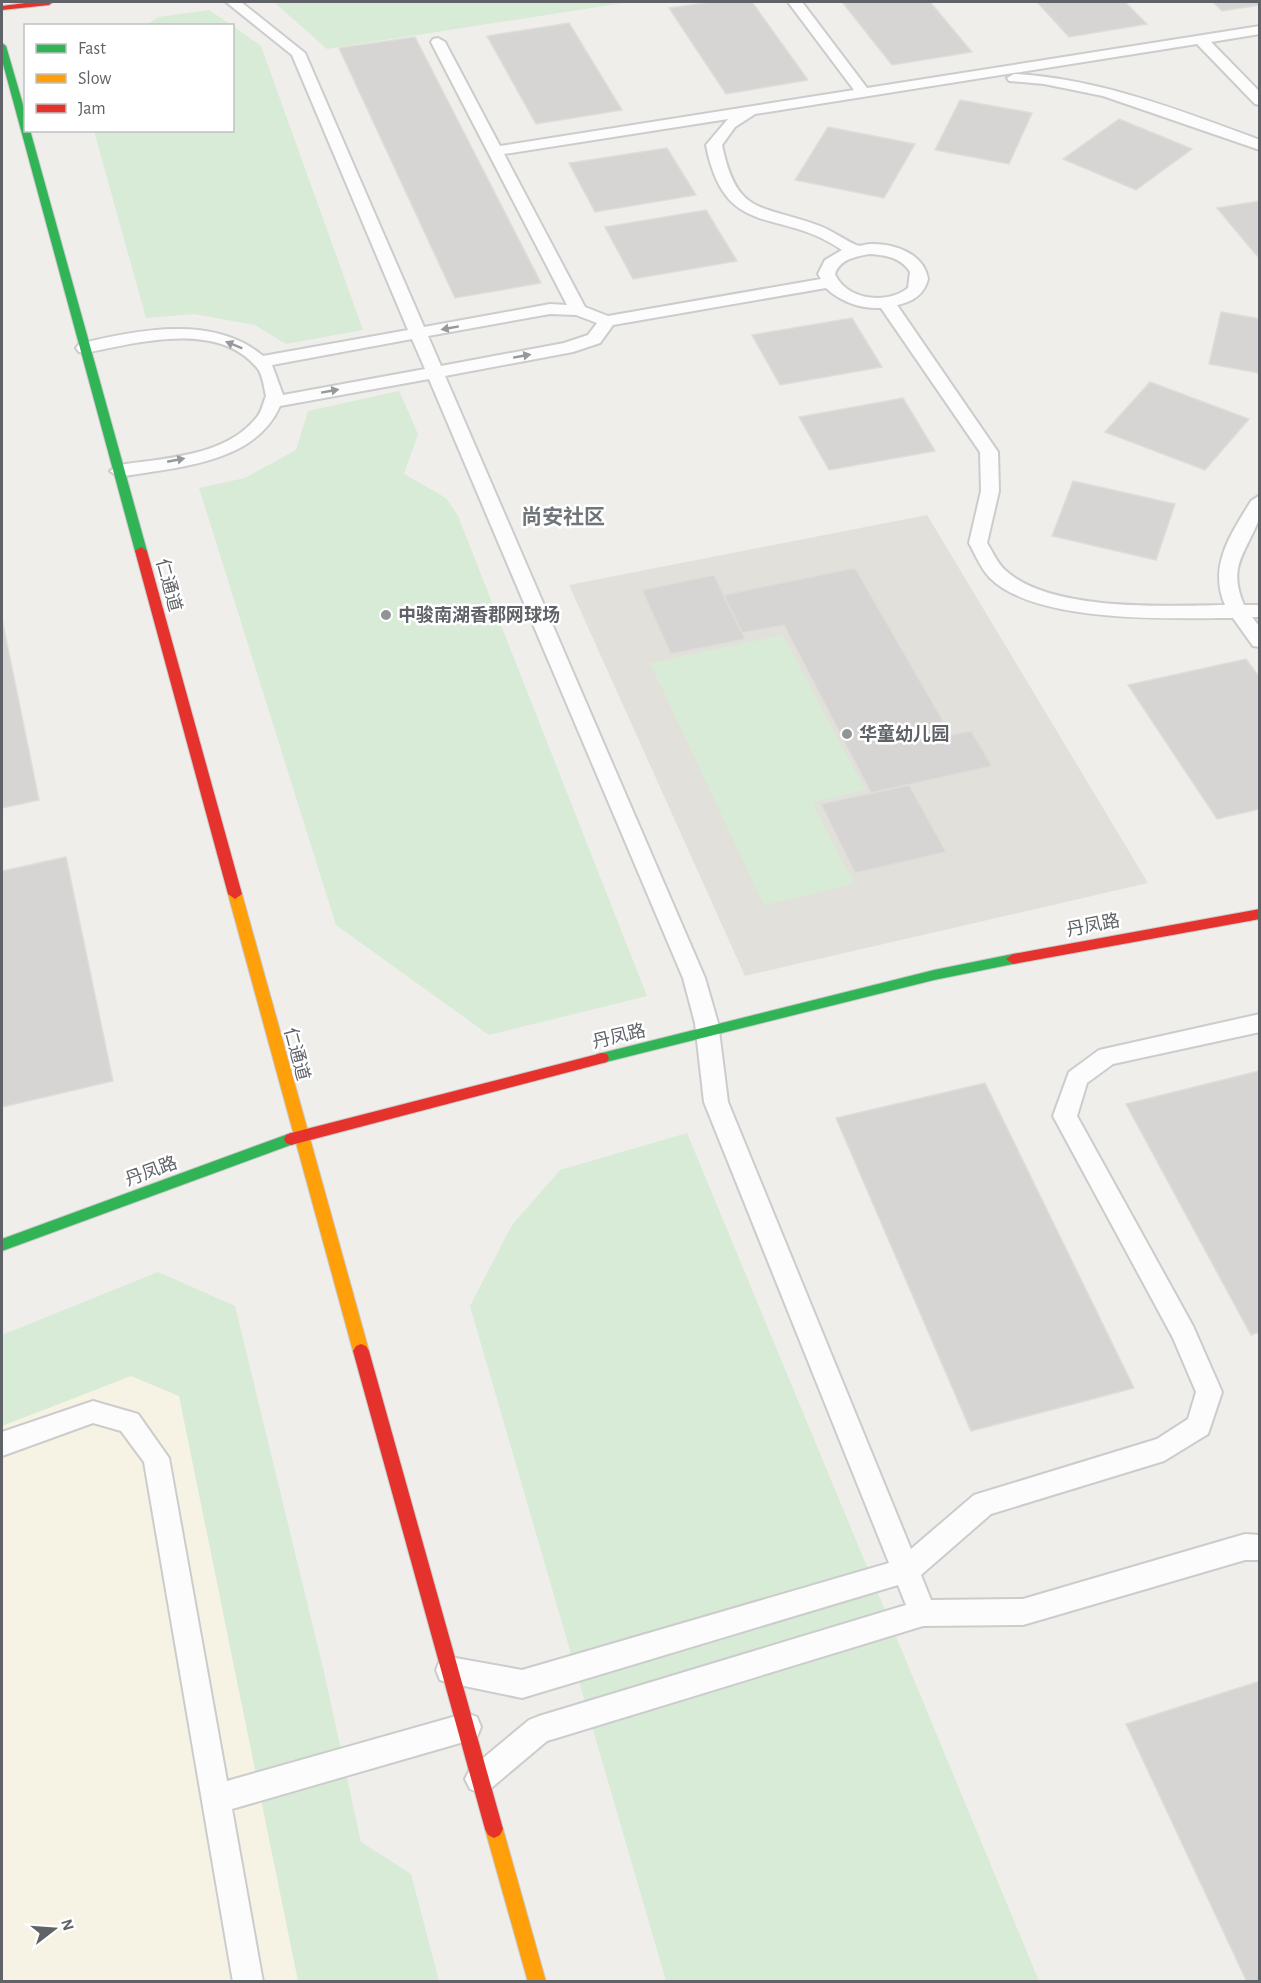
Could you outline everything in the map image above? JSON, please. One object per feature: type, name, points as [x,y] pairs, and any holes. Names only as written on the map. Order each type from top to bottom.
[{"type":"street","points":[[2,8],[49,2]]},
{"type":"street","name":"仁通道","points":[[2,45],[24,125]]},
{"type":"street","name":"仁通道","points":[[26,132],[301,1135],[537,1982]]},
{"type":"street","name":"丹凤路","points":[[2,1245],[301,1135],[486,1086],[709,1033],[934,975],[1157,931],[1260,914]]},
{"type":"lane","points":[[233,2],[298,53],[435,372],[694,978],[709,1033],[716,1102],[908,1570],[923,1613]]},
{"type":"lane","points":[[795,2],[863,92]]},
{"type":"lane","points":[[495,151],[1260,30]]},
{"type":"lane","points":[[1201,40],[1260,101]]},
{"type":"lane","points":[[438,42],[578,310]]},
{"type":"lane","points":[[964,77],[1031,78],[1103,92],[1183,117],[1260,145]]},
{"type":"lane","points":[[754,110],[730,124],[714,145],[715,166],[728,192],[752,211],[788,224],[818,229],[841,239],[854,251]]},
{"type":"lane","points":[[869,249],[892,252],[910,261],[918,269],[921,278],[919,286],[906,297],[886,303],[855,300],[842,295],[829,283],[826,270],[832,262],[854,251],[869,249]]},
{"type":"lane","points":[[259,362],[550,309],[578,310],[607,321],[829,283]]},
{"type":"lane","points":[[886,303],[989,452],[990,491],[982,517],[978,543],[998,575],[1036,598],[1115,611],[1260,611]]},
{"type":"lane","points":[[272,402],[567,348],[594,339],[607,321]]},
{"type":"lane","points":[[85,348],[163,334],[197,336],[237,344],[265,367],[275,396],[264,421],[239,442],[212,453],[119,471]]},
{"type":"lane","points":[[1260,501],[1235,547],[1227,578],[1238,611],[1260,641]]},
{"type":"lane","points":[[450,1670],[522,1684],[908,1570],[983,1504],[1164,1449],[1199,1426],[1209,1392],[1184,1334],[1065,1116],[1077,1078],[1107,1056],[1260,1023]]},
{"type":"lane","points":[[2,1444],[93,1412],[129,1422],[156,1458],[248,1982]]},
{"type":"lane","points":[[480,1779],[539,1730],[923,1613],[1023,1612],[1245,1547],[1260,1548]]},
{"type":"lane","points":[[216,1799],[467,1727]]},
{"type":"shaded area","name":"华童幼儿园","points":[[927,515],[1148,883],[745,976],[569,585]]},
{"type":"shaded area","points":[[131,1376],[179,1395],[298,1981],[2,1982],[2,1426]]},
{"type":"green space","points":[[274,2],[630,2],[327,49]]},
{"type":"green space","points":[[209,10],[230,24],[147,24],[159,17]]},
{"type":"green space","points":[[234,27],[261,46],[363,330],[286,344],[255,325],[194,314],[146,318],[94,132],[234,132]]},
{"type":"green space","points":[[399,391],[418,434],[404,474],[446,498],[458,516],[647,996],[489,1035],[336,925],[199,488],[245,478],[296,450],[308,411]]},
{"type":"green space","points":[[783,635],[865,790],[812,802],[854,884],[764,905],[650,663]]},
{"type":"green space","points":[[687,1133],[1039,1981],[666,1981],[470,1306],[512,1225],[560,1170]]},
{"type":"green space","points":[[158,1272],[235,1306],[324,1672],[361,1842],[411,1874],[439,1981],[298,1981],[179,1396],[131,1376],[2,1426],[2,1335]]},
{"type":"building","points":[[712,2],[752,2],[808,80],[726,94],[669,8]]},
{"type":"building","points":[[842,2],[930,2],[972,52],[892,65]]},
{"type":"building","points":[[1037,2],[1125,2],[1147,24],[1069,37]]},
{"type":"building","points":[[1213,2],[1260,2],[1260,5],[1222,11]]},
{"type":"building","points":[[569,23],[622,110],[536,124],[487,36]]},
{"type":"building","points":[[415,37],[541,283],[455,298],[339,48]]},
{"type":"building","points":[[960,100],[1032,113],[1009,164],[935,150]]},
{"type":"building","points":[[1119,119],[1192,149],[1136,190],[1063,159]]},
{"type":"building","points":[[828,127],[915,144],[884,198],[795,180]]},
{"type":"building","points":[[667,148],[696,195],[595,212],[569,163]]},
{"type":"building","points":[[1260,201],[1260,255],[1257,256],[1217,208]]},
{"type":"building","points":[[706,210],[737,261],[633,279],[605,227]]},
{"type":"building","points":[[1221,312],[1260,319],[1260,373],[1209,364]]},
{"type":"building","points":[[852,318],[882,367],[780,385],[752,335]]},
{"type":"building","points":[[1150,382],[1249,419],[1205,470],[1105,432]]},
{"type":"building","points":[[903,398],[935,451],[829,470],[799,417]]},
{"type":"building","points":[[1073,481],[1175,504],[1156,560],[1052,536]]},
{"type":"building","points":[[855,568],[951,735],[971,731],[992,766],[871,793],[784,625],[742,633],[723,595]]},
{"type":"building","points":[[714,575],[745,639],[671,654],[642,590]]},
{"type":"building","points":[[2,619],[39,800],[2,808]]},
{"type":"building","points":[[1246,659],[1260,678],[1260,809],[1217,819],[1128,685]]},
{"type":"building","points":[[909,785],[946,852],[855,873],[821,804]]},
{"type":"building","points":[[66,857],[113,1081],[2,1107],[2,871]]},
{"type":"building","points":[[1259,1071],[1260,1332],[1251,1335],[1126,1104]]},
{"type":"building","points":[[985,1083],[1134,1388],[971,1431],[836,1118]]},
{"type":"building","points":[[1260,1681],[1260,1982],[1247,1982],[1126,1724]]},
{"type":"traffic: fast","points":[[2,46],[24,126]]},
{"type":"traffic: fast","points":[[26,132],[141,551]]},
{"type":"traffic: fast","points":[[602,1058],[934,975],[1013,959]]},
{"type":"traffic: fast","points":[[2,1245],[291,1139]]},
{"type":"traffic: slow","points":[[235,894],[361,1351]]},
{"type":"traffic: slow","points":[[494,1829],[537,1982]]},
{"type":"traffic: jam","points":[[2,8],[49,2]]},
{"type":"traffic: jam","points":[[141,551],[235,894]]},
{"type":"traffic: jam","points":[[1013,959],[1260,914]]},
{"type":"traffic: jam","points":[[291,1139],[602,1058]]},
{"type":"traffic: jam","points":[[361,1351],[494,1829]]},
{"type":"place","name":"中骏南湖香郡网球场","points":[[386,615]]},
{"type":"place","name":"华童幼儿园","points":[[847,734]]},
{"type":"district","name":"尚安社区","points":[[563,517]]}]
